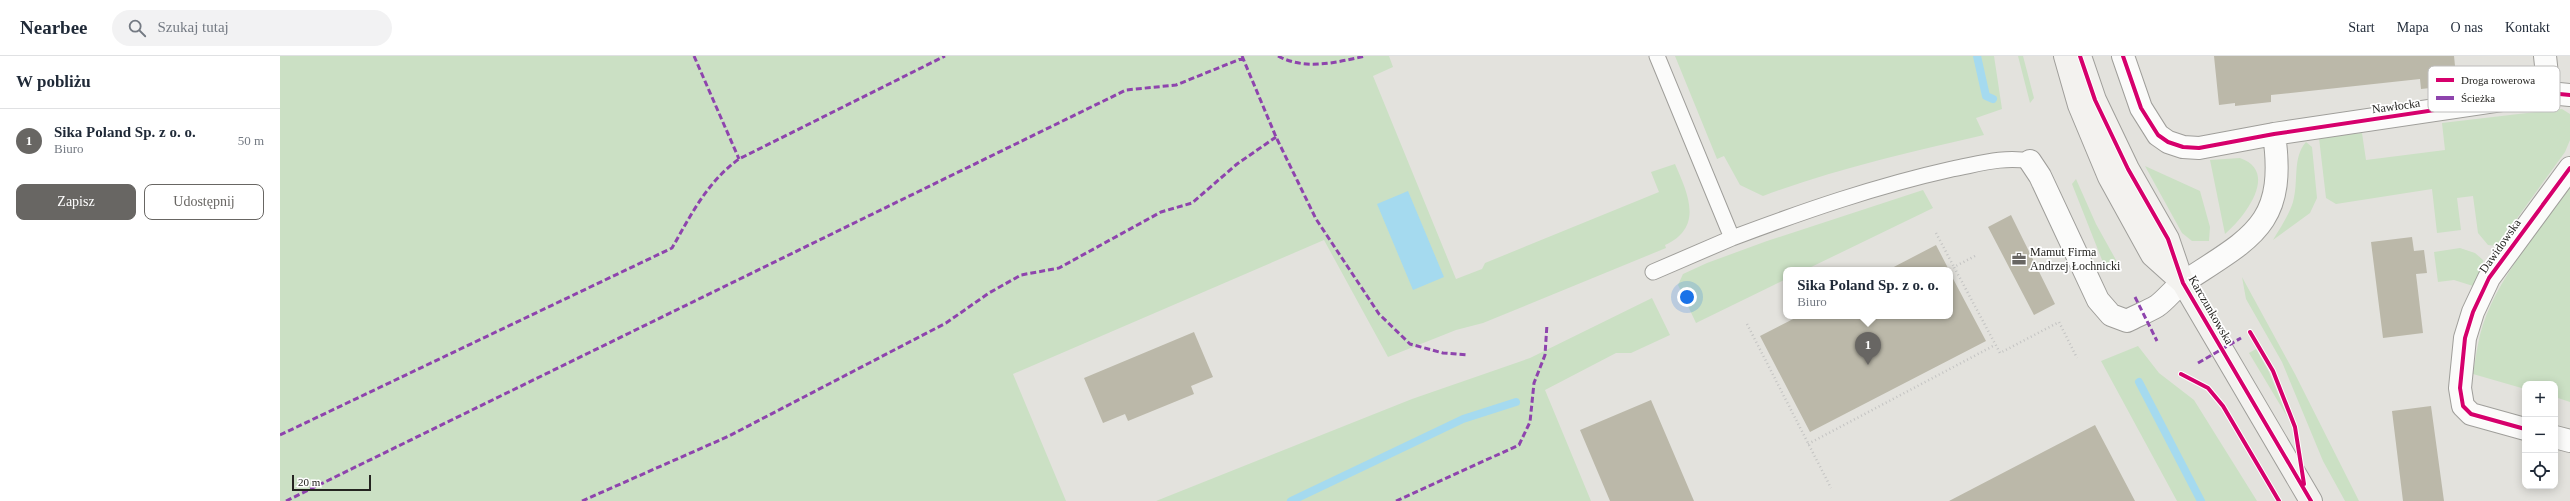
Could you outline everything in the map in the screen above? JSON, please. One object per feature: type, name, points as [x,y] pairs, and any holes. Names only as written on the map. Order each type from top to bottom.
[{"type":"street","name":"Karczunkowska","points":[[2065,56],[2080,105],[2108,177],[2152,255],[2183,283]]},
{"type":"street","name":"Karczunkowska","points":[[2080,56],[2095,100],[2128,169],[2168,239],[2183,283],[2311,501]]},
{"type":"street","points":[[2030,161],[2040,176],[2098,300],[2111,315],[2127,321],[2157,306],[2183,283],[2247,240],[2268,212],[2274,197],[2278,174],[2274,134],[2199,148],[2183,147],[2168,142],[2158,135],[2140,108],[2123,56]]},
{"type":"street","points":[[2545,56],[2549,66]]},
{"type":"street","name":"Nawłocka","points":[[2274,134],[2431,112]]},
{"type":"street","name":"Dawidowska","points":[[2522,428],[2471,414],[2463,406],[2460,388],[2465,338],[2473,312],[2489,278],[2570,168]]},
{"type":"street","points":[[2558,438],[2570,441]]},
{"type":"lane","points":[[1657,56],[1732,238]]},
{"type":"lane","points":[[1653,272],[1732,238],[1825,203],[1932,174],[1997,159],[2016,158],[2030,161]]},
{"type":"path","points":[[1936,233],[2000,353],[2060,322],[2077,358]]},
{"type":"path","points":[[1954,267],[1975,256]]},
{"type":"path","points":[[1747,324],[1832,488]]},
{"type":"path","points":[[1808,444],[1996,345]]},
{"type":"green space","points":[[280,56],[1389,56],[1393,67],[1373,76],[1456,279],[1482,269],[1485,263],[1659,192],[1651,172],[1675,164],[1688,198],[1690,209],[1689,219],[1685,229],[1677,238],[1665,245],[1666,248],[1483,323],[1456,330],[1388,357],[1324,240],[1013,374],[1066,501],[280,501]]},
{"type":"green space","points":[[1675,56],[1994,56],[2002,109],[1976,118],[1984,135],[1845,169],[1763,196],[1740,185],[1724,156],[1717,159]]},
{"type":"green space","points":[[2018,56],[2023,56],[2034,98],[2030,103]]},
{"type":"green space","points":[[2560,109],[2570,114],[2570,140],[2565,152],[2497,246],[2488,245],[2478,233],[2473,196],[2457,198],[2461,230],[2437,233],[2432,189],[2336,204],[2326,198],[2319,138],[2362,133],[2366,160],[2445,150],[2442,123],[2536,112],[2560,112]]},
{"type":"green space","points":[[2306,142],[2312,147],[2317,198],[2310,213],[2273,240],[2287,217],[2293,202],[2296,186],[2297,162]]},
{"type":"green space","points":[[2240,158],[2252,165],[2257,174],[2258,184],[2255,195],[2249,207],[2233,227],[2225,234],[2210,160]]},
{"type":"green space","points":[[2145,166],[2200,191],[2210,227],[2209,241],[2192,241],[2182,233]]},
{"type":"green space","points":[[2076,179],[2096,224],[2116,260],[2116,266],[2107,268],[2104,265],[2072,184]]},
{"type":"green space","points":[[2570,187],[2570,402],[2558,398],[2558,381],[2522,381],[2522,388],[2473,374],[2480,335],[2486,315],[2506,277],[2531,239]]},
{"type":"green space","points":[[1923,190],[1933,208],[1811,267],[1783,267],[1783,280],[1696,323],[1678,285],[1683,274],[1707,263],[1767,241]]},
{"type":"green space","points":[[2460,248],[2475,253],[2483,260],[2484,273],[2473,286],[2454,280],[2438,282],[2434,252]]},
{"type":"green space","points":[[2242,277],[2295,374],[2359,501],[2345,501],[2323,461],[2282,362],[2246,299]]},
{"type":"green space","points":[[1652,298],[1670,335],[1631,353],[1616,353],[1545,390],[1591,501],[1156,501],[1412,399],[1530,358]]},
{"type":"green space","points":[[2138,346],[2159,373],[2194,400],[2257,501],[2177,501],[2101,361]]},
{"type":"green space","points":[[2256,349],[2269,372],[2288,418],[2249,353]]},
{"type":"water","points":[[1408,191],[1444,277],[1413,290],[1377,204]]},
{"type":"building","points":[[2214,56],[2454,56],[2455,66],[2428,66],[2428,88],[2421,89],[2420,79],[2271,95],[2271,102],[2235,106],[2235,103],[2219,105]]},
{"type":"building","points":[[2011,215],[2055,304],[2034,315],[1988,227]]},
{"type":"building","points":[[2412,237],[2414,251],[2424,250],[2427,273],[2416,274],[2423,333],[2383,338],[2371,242]]},
{"type":"building","points":[[1936,245],[1947,267],[1894,267]]},
{"type":"building","points":[[1953,279],[1986,341],[1810,432],[1760,336],[1793,319],[1953,319]]},
{"type":"building","points":[[1194,332],[1213,377],[1191,386],[1194,394],[1128,421],[1125,414],[1103,423],[1084,378]]},
{"type":"building","points":[[1651,400],[1694,501],[1610,501],[1580,430]]},
{"type":"building","points":[[2431,406],[2444,501],[2403,501],[2392,411]]},
{"type":"building","points":[[2095,425],[2135,501],[1949,501]]},
{"type":"waterway","points":[[1977,56],[1986,96],[1993,99]]},
{"type":"waterway","points":[[2139,382],[2201,501]]},
{"type":"waterway","points":[[1291,501],[1463,419],[1516,402]]},
{"type":"marked path","points":[[694,56],[739,159]]},
{"type":"marked path","points":[[280,435],[672,248],[693,211],[709,189],[718,178],[739,159],[945,56]]},
{"type":"marked path","points":[[1242,56],[1276,137],[1316,219],[1379,314],[1410,344],[1443,353],[1468,355]]},
{"type":"marked path","points":[[1278,56],[1289,61],[1311,64],[1333,63],[1366,56]]},
{"type":"marked path","points":[[286,501],[1126,90],[1176,85],[1243,58]]},
{"type":"marked path","points":[[582,501],[729,436],[946,323],[989,293],[1021,275],[1059,268],[1161,212],[1192,203],[1237,164],[1276,137]]},
{"type":"marked path","points":[[2135,297],[2157,341]]},
{"type":"marked path","points":[[1396,501],[1519,445],[1530,422],[1534,383],[1545,355],[1547,324]]},
{"type":"marked path","points":[[2198,363],[2241,338]]},
{"type":"cycle path","points":[[2080,56],[2095,100],[2128,169],[2168,239],[2183,283],[2311,501]]},
{"type":"cycle path","points":[[2123,56],[2141,108],[2158,135],[2168,142],[2183,147],[2199,148],[2274,134],[2428,111]]},
{"type":"cycle path","points":[[2560,94],[2570,95]]},
{"type":"cycle path","points":[[2522,428],[2471,414],[2463,406],[2460,388],[2465,338],[2473,312],[2489,278],[2570,168]]},
{"type":"cycle path","points":[[2250,332],[2273,371],[2295,427],[2304,484]]},
{"type":"cycle path","points":[[2181,374],[2208,388],[2223,406],[2279,501]]},
{"type":"place","name":"Mamut Firma Andrzej Łochnicki","points":[[2019,259]]},
{"type":"place","name":"Sika Poland Sp. z o. o.","points":[[1868,365]]}]
